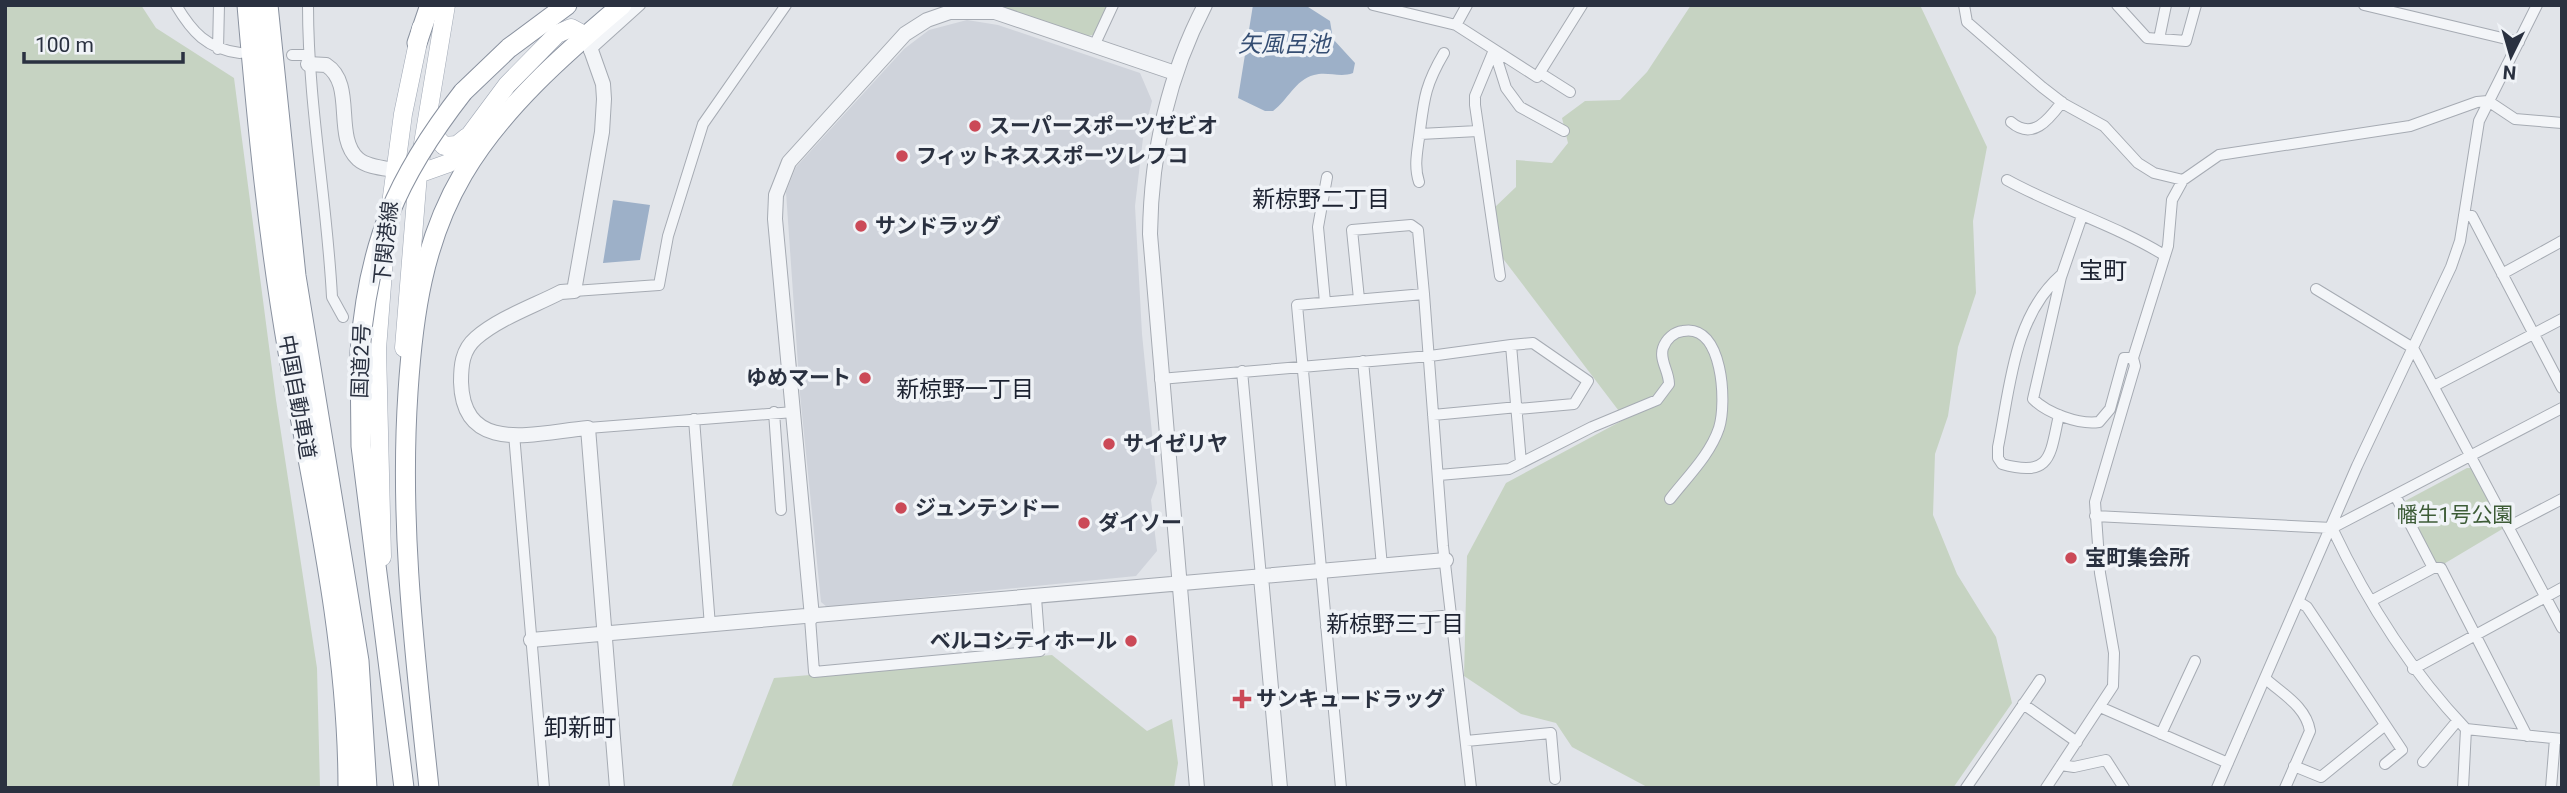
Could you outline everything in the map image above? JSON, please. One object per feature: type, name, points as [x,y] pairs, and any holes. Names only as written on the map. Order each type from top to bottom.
[{"type":"highway","name":"中国自動車道","points":[[248,5],[262,162],[275,263],[340,653],[349,788]]},
{"type":"highway","name":"中国自動車道","points":[[267,5],[295,276],[355,635],[366,788]]},
{"type":"highway","points":[[281,5],[283,165]]},
{"type":"highway","points":[[417,43],[428,5]]},
{"type":"highway","name":"国道2号","points":[[404,788],[361,446],[360,352],[370,267],[388,213],[429,135],[463,92],[509,48],[567,5]]},
{"type":"highway","points":[[429,788],[410,619],[404,453],[413,329],[422,272],[431,243],[464,171],[494,130],[548,71],[588,43],[622,5]]},
{"type":"main road","name":"下関港線","points":[[404,453],[405,320],[418,174],[446,5]]},
{"type":"main road","points":[[418,174],[449,163],[507,85],[556,34],[571,28],[588,43]]},
{"type":"main road","name":"下関港線","points":[[383,610],[377,349],[383,264],[395,170],[417,43]]},
{"type":"main road","points":[[395,170],[439,176],[453,170],[514,97],[548,71]]},
{"type":"main road","points":[[426,114],[435,136],[444,146],[457,145],[473,131]]},
{"type":"street","points":[[176,5],[199,38],[218,49],[240,54]]},
{"type":"street","points":[[218,49],[219,5]]},
{"type":"street","points":[[308,5],[308,59],[332,297],[343,317]]},
{"type":"street","points":[[574,290],[603,116],[603,84],[588,43],[640,5]]},
{"type":"street","points":[[786,5],[703,124],[668,236],[659,285],[561,292],[485,332],[465,352],[461,384],[468,416],[485,432],[514,434],[794,412]]},
{"type":"street","points":[[1094,46],[1112,5]]},
{"type":"street","points":[[1197,788],[1151,273],[1151,203],[1158,134],[1175,73],[1205,5]]},
{"type":"street","points":[[1373,5],[1455,25],[1537,77],[1582,5]]},
{"type":"street","points":[[1455,25],[1467,5]]},
{"type":"street","points":[[1964,5],[1967,22],[2062,102],[2104,126],[2138,163],[2154,173],[2183,180]]},
{"type":"street","points":[[2117,5],[2147,38],[2186,41],[2196,5]]},
{"type":"street","points":[[2158,39],[2166,5]]},
{"type":"street","points":[[2217,788],[2451,267],[2464,215],[2474,141],[2488,101],[2537,5]]},
{"type":"street","points":[[2368,6],[2519,42]]},
{"type":"street","points":[[1036,598],[1040,651],[814,672],[775,206],[779,182],[789,162],[905,34],[939,15],[964,10],[995,12],[1175,73]]},
{"type":"street","points":[[1494,50],[1475,96],[1500,276]]},
{"type":"street","points":[[1494,50],[1506,88],[1520,107],[1564,131]]},
{"type":"street","points":[[1419,182],[1416,166],[1424,92],[1444,53]]},
{"type":"street","points":[[292,55],[326,65],[337,76],[349,144],[354,155],[363,163],[395,170]]},
{"type":"street","points":[[1539,73],[1570,92]]},
{"type":"street","points":[[2046,788],[2113,686],[2114,653],[2100,573],[2095,516],[2099,481],[2112,452],[2135,366],[2133,358],[2168,246],[2172,200],[2183,180],[2219,155],[2399,129],[2477,102],[2488,101],[2515,119],[2562,123]]},
{"type":"street","points":[[2011,122],[2018,128],[2031,131],[2045,124],[2062,102]]},
{"type":"street","points":[[1420,134],[1478,131]]},
{"type":"street","points":[[1325,302],[1318,227],[1327,177]]},
{"type":"street","points":[[2007,180],[2037,197],[2164,255]]},
{"type":"street","points":[[2464,215],[2472,216],[2562,388]]},
{"type":"street","points":[[2082,216],[2062,273],[2032,396],[2039,405],[2059,415],[2090,422],[2104,420],[2110,409],[2124,358],[2133,358]]},
{"type":"street","points":[[1359,299],[1352,230],[1411,225],[1418,230],[1446,560],[1471,788]]},
{"type":"street","points":[[2501,274],[2562,241]]},
{"type":"street","points":[[2059,415],[2050,456],[2044,465],[2035,469],[2002,464],[1998,458],[1998,447],[2020,335],[2054,281],[2062,273]]},
{"type":"street","points":[[2316,289],[2413,348],[2562,628]]},
{"type":"street","points":[[1341,788],[1297,305],[1424,294]]},
{"type":"street","points":[[2434,386],[2562,319]]},
{"type":"street","points":[[1439,475],[1509,469],[1664,395],[1669,380],[1662,356],[1664,345],[1675,333],[1695,331],[1710,345],[1721,373],[1722,414],[1716,436],[1670,499]]},
{"type":"street","points":[[1160,379],[1430,356],[1533,343],[1588,381],[1574,404],[1433,415]]},
{"type":"street","points":[[1511,345],[1521,463]]},
{"type":"street","points":[[1363,360],[1382,566]]},
{"type":"street","points":[[1242,371],[1280,788]]},
{"type":"street","points":[[2095,516],[2332,528],[2396,497],[2562,408]]},
{"type":"street","points":[[774,412],[781,510]]},
{"type":"street","points":[[694,419],[710,626]]},
{"type":"street","points":[[588,428],[617,788]]},
{"type":"street","points":[[514,434],[544,788]]},
{"type":"street","points":[[2396,497],[2432,568]]},
{"type":"street","points":[[2508,527],[2562,499]]},
{"type":"street","points":[[2332,528],[2371,601],[2413,669],[2466,729],[2558,739],[2551,788]]},
{"type":"street","points":[[531,640],[1036,598],[1446,560]]},
{"type":"street","points":[[2371,601],[2432,568],[2441,569],[2527,736]]},
{"type":"street","points":[[2413,669],[2562,588]]},
{"type":"street","points":[[2299,602],[2307,607],[2402,750],[2385,764]]},
{"type":"street","points":[[1326,627],[1453,615]]},
{"type":"street","points":[[2161,734],[2194,661]]},
{"type":"street","points":[[1966,788],[2040,680]]},
{"type":"street","points":[[2267,680],[2304,711],[2308,722],[2309,731],[2285,788]]},
{"type":"street","points":[[2024,704],[2077,742]]},
{"type":"street","points":[[2100,707],[2228,763]]},
{"type":"street","points":[[2423,762],[2458,720]]},
{"type":"street","points":[[2294,766],[2321,777],[2384,726]]},
{"type":"street","points":[[2461,786],[2466,729]]},
{"type":"street","points":[[1466,741],[1551,733],[1555,779]]},
{"type":"street","points":[[2061,765],[2074,767],[2106,760],[2124,788]]},
{"type":"shaded area","points":[[967,20],[998,25],[1140,73],[1152,101],[1143,138],[1135,206],[1142,334],[1157,483],[1151,500],[1157,551],[1136,576],[827,607],[821,602],[800,394],[786,192],[796,167],[904,49],[929,30]]},
{"type":"green space","points":[[5,5],[141,5],[156,28],[234,78],[276,400],[317,668],[320,788],[5,788]]},
{"type":"green space","points":[[991,5],[1108,5],[1096,34],[1085,37]]},
{"type":"green space","points":[[1691,5],[1920,5],[1987,147],[1973,221],[1976,293],[1958,347],[1948,416],[1935,454],[1933,515],[1957,574],[1996,637],[2012,703],[1953,788],[1649,788],[1572,747],[1556,723],[1521,714],[1464,676],[1467,556],[1506,483],[1625,419],[1501,256],[1494,208],[1516,187],[1516,160],[1552,163],[1568,143],[1562,118],[1585,101],[1620,100],[1647,72]]},
{"type":"green space","name":"幡生1号公園","points":[[2467,468],[2473,468],[2504,528],[2442,565],[2433,563],[2403,505],[2405,501]]},
{"type":"green space","points":[[1052,655],[1147,731],[1172,719],[1178,763],[1174,788],[731,788],[774,678]]},
{"type":"water","name":"矢風呂池","points":[[1253,5],[1305,5],[1330,21],[1333,39],[1355,63],[1353,73],[1319,74],[1307,78],[1273,111],[1265,111],[1238,98]]},
{"type":"water","points":[[613,200],[650,205],[640,260],[603,263]]},
{"type":"place","name":"スーパースポーツゼビオ","points":[[975,126]]},
{"type":"place","name":"フィットネススポーツレフコ","points":[[902,156]]},
{"type":"place","name":"サンドラッグ","points":[[861,226]]},
{"type":"place","name":"ゆめマート","points":[[865,378]]},
{"type":"place","name":"サイゼリヤ","points":[[1109,444]]},
{"type":"place","name":"ジュンテンドー","points":[[901,508]]},
{"type":"place","name":"ダイソー","points":[[1084,523]]},
{"type":"place","name":"宝町集会所","points":[[2071,558]]},
{"type":"place","name":"ベルコシティホール","points":[[1131,641]]},
{"type":"place","name":"サンキュードラッグ","points":[[1242,699]]},
{"type":"district","name":"新椋野二丁目","points":[[1321,199]]},
{"type":"district","name":"宝町","points":[[2103,271]]},
{"type":"district","name":"新椋野一丁目","points":[[965,389]]},
{"type":"district","name":"新椋野三丁目","points":[[1395,624]]},
{"type":"district","name":"卸新町","points":[[580,728]]}]
